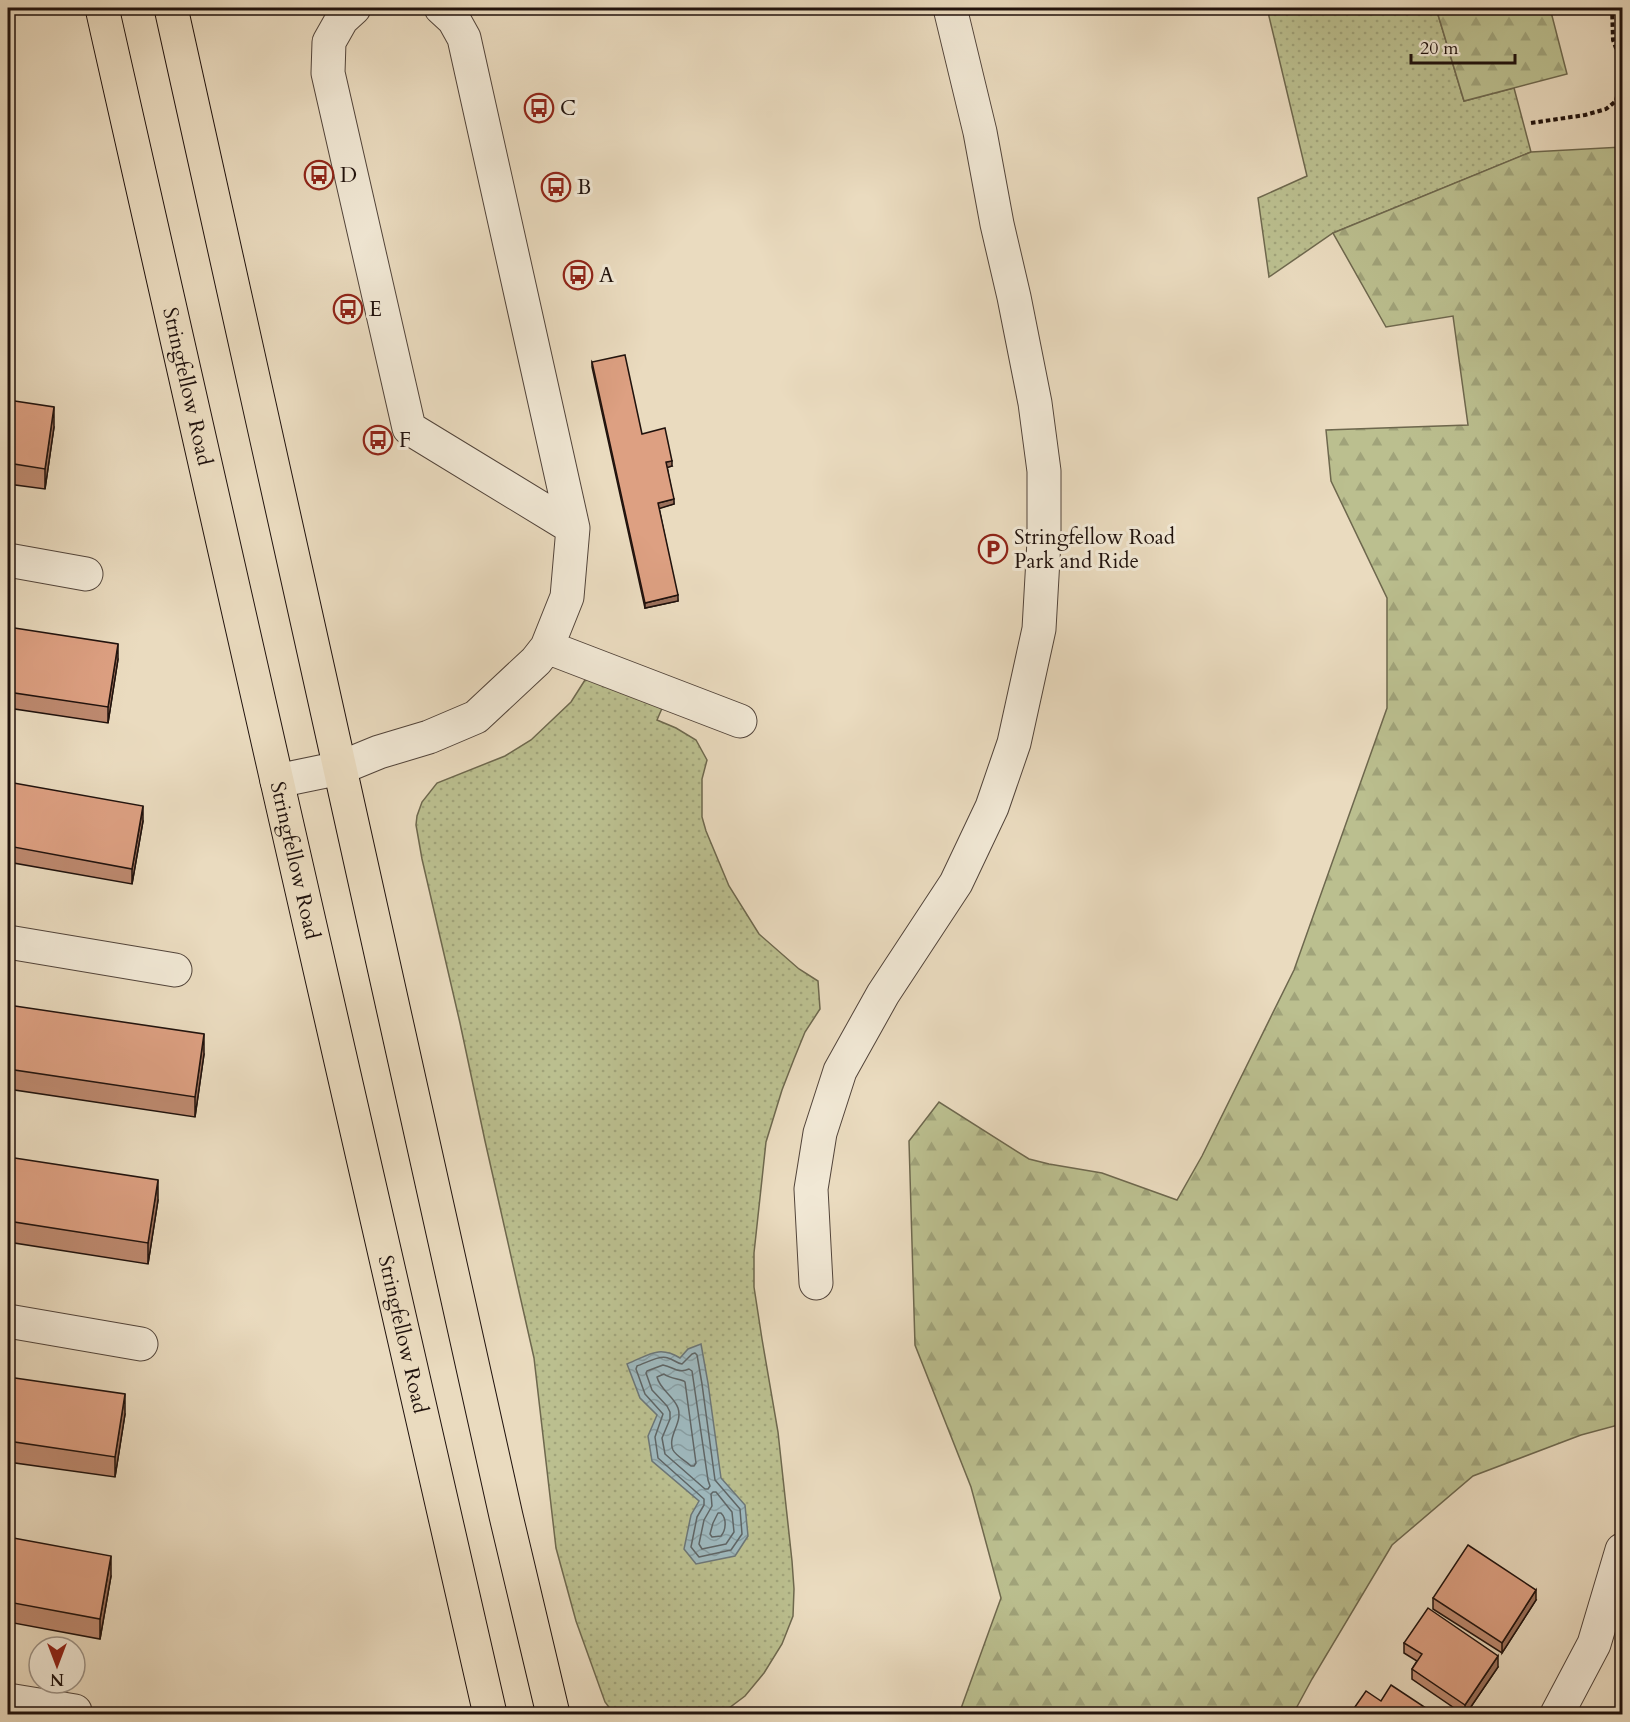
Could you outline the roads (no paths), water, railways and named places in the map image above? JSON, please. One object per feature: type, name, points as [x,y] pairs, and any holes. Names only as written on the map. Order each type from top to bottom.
[{"type":"main road","name":"Stringfellow Road","points":[[102,8],[490,1714]]},
{"type":"main road","points":[[171,8],[506,1516],[554,1714]]},
{"type":"street","points":[[354,8],[342,19],[329,42],[328,73],[409,428],[573,528]]},
{"type":"street","points":[[277,781],[340,768],[379,752],[429,737],[476,717],[547,647],[567,597],[573,528],[464,38],[454,20],[441,8]]},
{"type":"street","points":[[816,1283],[811,1189],[819,1133],[840,1071],[883,994],[956,883],[992,807],[1014,743],[1039,629],[1044,541],[1044,471],[1035,403],[980,132],[950,8]]},
{"type":"street","points":[[8,560],[86,574]]},
{"type":"street","points":[[547,647],[740,721]]},
{"type":"street","points":[[8,942],[175,970]]},
{"type":"street","points":[[8,1322],[141,1344]]},
{"type":"street","points":[[1557,1714],[1594,1644],[1623,1550]]},
{"type":"street","points":[[8,1700],[75,1711]]},
{"type":"water","points":[[701,1344],[721,1478],[745,1505],[748,1536],[735,1556],[696,1564],[684,1549],[691,1515],[699,1501],[652,1461],[648,1436],[657,1415],[640,1398],[627,1364],[660,1352],[673,1354],[680,1358],[688,1349]]},
{"type":"place","name":"C","points":[[539,108]]},
{"type":"place","name":"D","points":[[319,175]]},
{"type":"place","name":"B","points":[[556,187]]},
{"type":"place","name":"A","points":[[578,275]]},
{"type":"place","name":"E","points":[[348,309]]},
{"type":"place","name":"F","points":[[378,440]]},
{"type":"place","name":"Stringfellow Road Park and Ride","points":[[993,549]]}]
